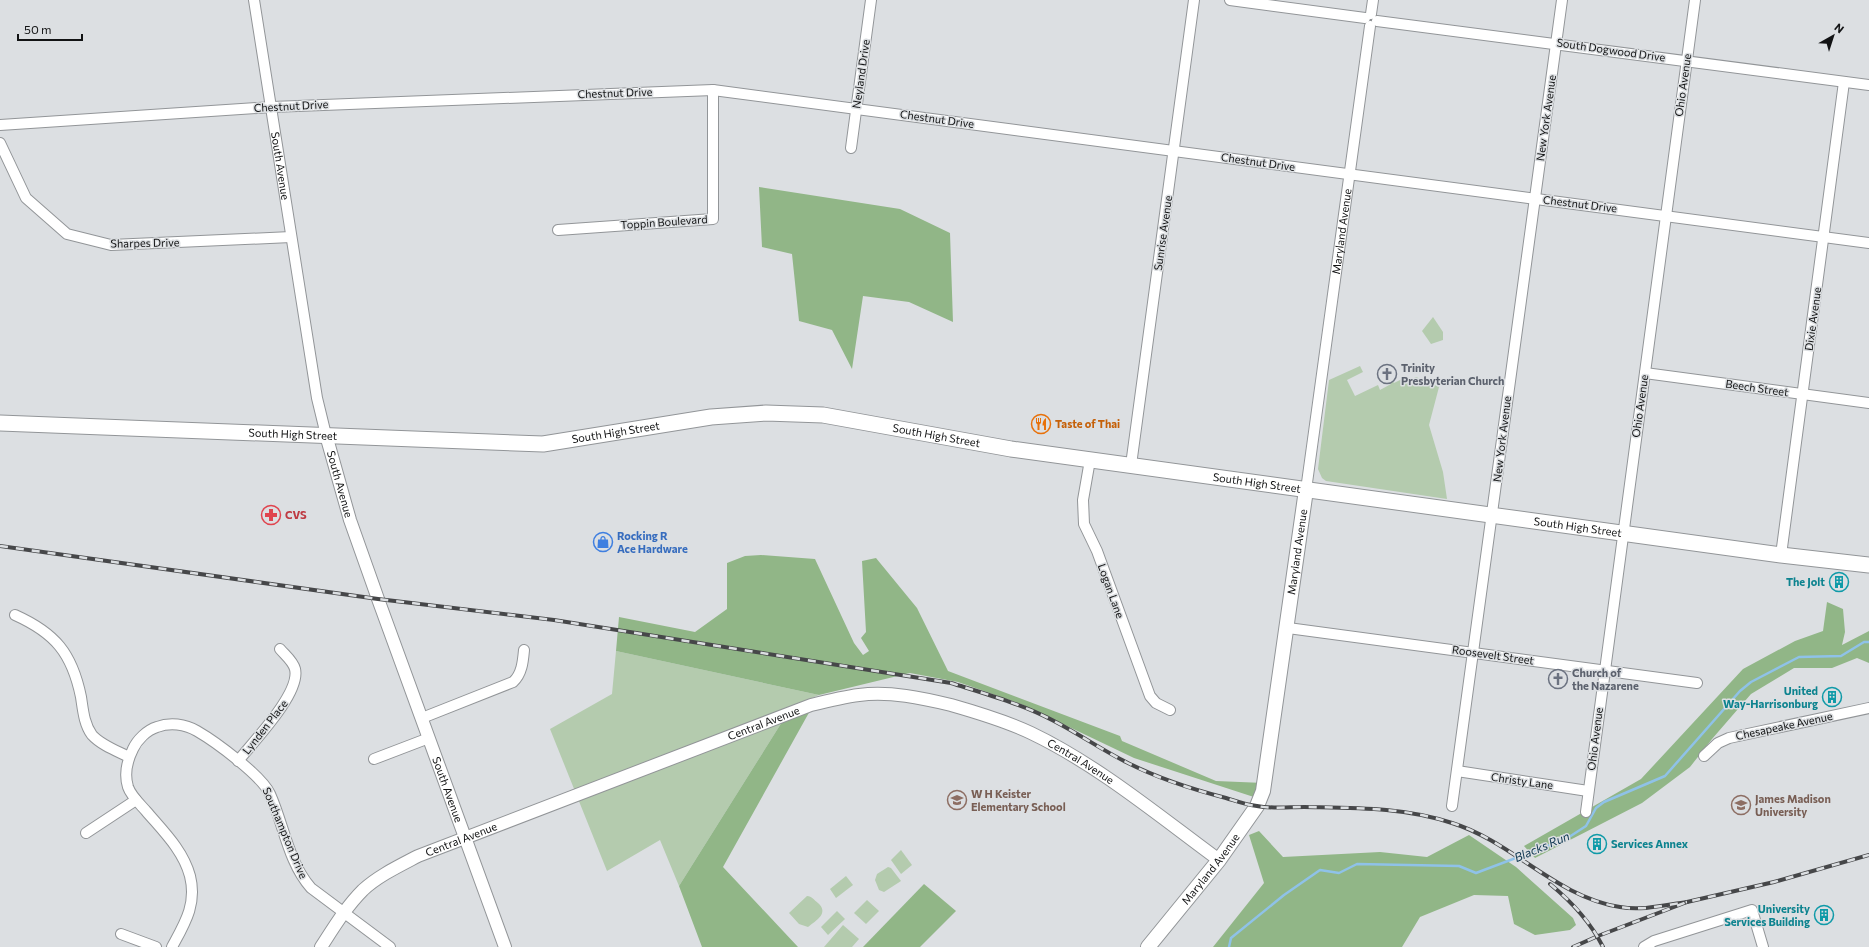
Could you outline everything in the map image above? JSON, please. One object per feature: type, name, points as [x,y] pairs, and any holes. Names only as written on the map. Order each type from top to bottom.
[{"type":"main road","name":"South High Street","points":[[0,423],[543,444],[711,418],[766,413],[823,416],[1011,449],[1492,516],[1781,555],[1869,565]]},
{"type":"main road","name":"Maryland Avenue","points":[[1148,947],[1219,860],[1256,806],[1263,791],[1288,628],[1306,490]]},
{"type":"street","name":"South Avenue","points":[[254,0],[317,398],[326,435],[357,539],[505,947]]},
{"type":"street","name":"Neyland Drive","points":[[851,148],[871,0]]},
{"type":"street","name":"Sunrise Avenue","points":[[1131,465],[1194,0]]},
{"type":"street","name":"South Dogwood Drive","points":[[1230,0],[1371,20],[1869,85]]},
{"type":"street","name":"Maryland Avenue","points":[[1306,490],[1373,0]]},
{"type":"street","name":"New York Avenue","points":[[1452,806],[1562,0]]},
{"type":"street","name":"Ohio Avenue","points":[[1586,812],[1622,533],[1695,0]]},
{"type":"street","name":"Dixie Avenue","points":[[1781,555],[1844,82]]},
{"type":"street","name":"Chestnut Drive","points":[[0,125],[272,107],[713,90],[1824,236],[1869,244]]},
{"type":"street","name":"Toppin Boulevard","points":[[558,230],[713,219],[713,90]]},
{"type":"street","name":"Sharpes Drive","points":[[0,143],[26,198],[68,234],[110,245],[291,237]]},
{"type":"street","name":"Beech Street","points":[[1645,373],[1869,403]]},
{"type":"street","name":"Logan Lane","points":[[1090,460],[1082,505],[1085,529],[1097,551],[1150,696],[1156,703],[1170,710]]},
{"type":"street","points":[[15,615],[45,631],[57,642],[66,656],[72,670],[89,730],[101,742],[129,757]]},
{"type":"street","name":"Roosevelt Street","points":[[1288,628],[1697,683]]},
{"type":"street","name":"Lynden Place","points":[[238,762],[288,698],[292,689],[295,676],[294,668],[291,661],[280,649]]},
{"type":"street","points":[[422,718],[513,682],[518,676],[523,663],[524,650]]},
{"type":"street","name":"Central Avenue","points":[[321,947],[343,913],[364,890],[395,868],[418,856],[811,704],[860,694],[886,694],[916,697],[990,716],[1032,733],[1070,754],[1097,772],[1219,860]]},
{"type":"street","name":"Chesapeake Avenue","points":[[1704,756],[1718,743],[1729,738],[1869,708]]},
{"type":"street","name":"Southampton Drive","points":[[172,947],[191,911],[192,897],[190,876],[176,846],[136,800],[128,789],[126,778],[129,757],[134,746],[147,732],[155,727],[169,724],[181,725],[197,731],[256,775],[270,794],[301,877],[311,888],[390,947]]},
{"type":"street","points":[[374,759],[429,738]]},
{"type":"street","name":"Christy Lane","points":[[1456,771],[1588,791]]},
{"type":"street","points":[[86,833],[136,800]]},
{"type":"street","points":[[1644,947],[1654,941],[1752,910],[1763,947]]},
{"type":"street","points":[[121,934],[156,947]]},
{"type":"green space","points":[[759,187],[900,209],[950,233],[953,322],[909,302],[863,296],[852,369],[832,330],[799,321],[792,254],[762,247]]},
{"type":"green space","points":[[1433,317],[1443,332],[1443,340],[1431,344],[1422,331]]},
{"type":"green space","points":[[1360,366],[1363,372],[1347,380],[1355,396],[1378,385],[1380,390],[1391,384],[1389,379],[1391,378],[1394,383],[1402,379],[1405,383],[1416,377],[1439,387],[1429,425],[1443,472],[1447,499],[1326,481],[1322,478],[1318,469],[1329,380]]},
{"type":"green space","points":[[761,555],[815,559],[854,643],[863,655],[869,651],[861,638],[866,632],[862,561],[876,558],[917,608],[948,671],[1120,736],[1122,741],[1216,781],[1264,783],[1260,799],[1134,758],[1021,704],[958,682],[910,673],[819,695],[616,651],[619,617],[695,632],[727,609],[727,563],[745,556]]},
{"type":"green space","points":[[1827,602],[1843,609],[1845,632],[1842,645],[1869,631],[1869,663],[1857,658],[1832,668],[1794,668],[1751,694],[1690,767],[1642,803],[1535,858],[1524,846],[1641,779],[1743,669],[1795,641],[1823,631]]},
{"type":"green space","points":[[616,651],[819,695],[600,785],[787,714],[679,886],[660,840],[607,871],[550,729],[612,694]]},
{"type":"green space","points":[[811,709],[723,867],[798,947],[702,947],[679,886],[787,714]]},
{"type":"green space","points":[[1259,831],[1283,857],[1380,852],[1427,857],[1469,835],[1516,867],[1573,918],[1576,925],[1570,930],[1535,935],[1514,924],[1508,896],[1474,895],[1420,917],[1402,947],[1213,947],[1264,883],[1249,835]]},
{"type":"green space","points":[[901,850],[912,865],[901,874],[891,860]]},
{"type":"green space","points":[[888,867],[891,868],[901,881],[884,892],[879,890],[875,880],[877,874]]},
{"type":"green space","points":[[846,876],[853,885],[836,898],[830,889]]},
{"type":"green space","points":[[924,884],[956,911],[920,947],[863,947]]},
{"type":"green space","points":[[807,896],[812,897],[822,910],[820,916],[808,927],[799,924],[789,913]]},
{"type":"green space","points":[[867,900],[879,911],[866,924],[854,913]]},
{"type":"green space","points":[[837,911],[845,919],[828,935],[821,927]]},
{"type":"green space","points":[[843,925],[859,939],[852,947],[824,947]]},
{"type":"waterway","name":"Blacks Run","points":[[1229,947],[1231,938],[1284,895],[1320,870],[1339,873],[1357,864],[1459,866],[1476,873],[1566,839],[1586,826],[1596,808],[1604,802],[1665,776],[1740,691],[1751,682],[1799,657],[1841,656],[1864,642],[1869,642]]},
{"type":"railway","points":[[0,546],[378,599],[554,620],[951,683],[1029,709],[1054,721],[1138,768],[1200,791],[1245,804],[1263,807],[1379,809],[1434,818],[1452,823],[1474,832],[1495,843],[1555,881],[1575,892],[1597,901],[1628,908],[1654,907],[1687,902]]},
{"type":"railway","points":[[1573,947],[1687,902],[1774,882],[1869,855]]},
{"type":"railway","points":[[1550,884],[1580,912],[1603,947]]},
{"type":"place","name":"Trinity Presbyterian Church","points":[[1387,374]]},
{"type":"place","name":"Taste of Thai","points":[[1041,424]]},
{"type":"place","name":"CVS","points":[[271,515]]},
{"type":"place","name":"Rocking R Ace Hardware","points":[[603,542]]},
{"type":"place","name":"The Jolt","points":[[1839,582]]},
{"type":"place","name":"Church of the Nazarene","points":[[1558,679]]},
{"type":"place","name":"United Way-Harrisonburg","points":[[1832,697]]},
{"type":"place","name":"W H Keister Elementary School","points":[[957,800]]},
{"type":"place","name":"James Madison University","points":[[1741,805]]},
{"type":"place","name":"Services Annex","points":[[1597,844]]},
{"type":"place","name":"University Services Building","points":[[1824,915]]}]
